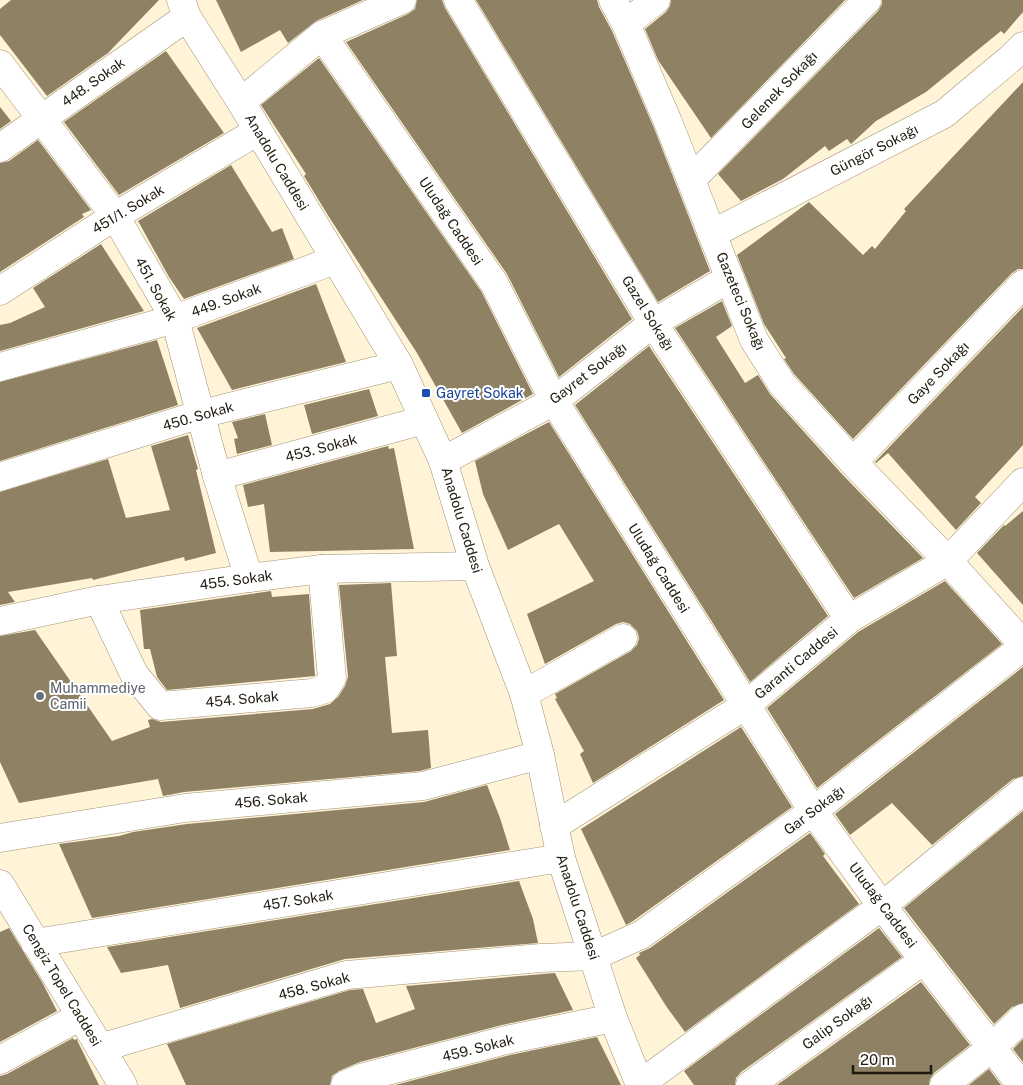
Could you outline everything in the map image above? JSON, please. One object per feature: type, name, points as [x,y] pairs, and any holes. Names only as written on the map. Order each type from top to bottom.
[{"type":"street","points":[[241,102],[322,35],[402,0]]},
{"type":"street","name":"Gazel Sokağı","points":[[458,0],[653,323],[849,619]]},
{"type":"street","name":"Gazeteci Sokağı","points":[[613,0],[626,24],[691,180],[754,340],[782,384],[853,462],[948,561],[1023,646]]},
{"type":"street","points":[[626,24],[656,0]]},
{"type":"street","name":"Gelenek Sokağı","points":[[691,180],[867,0]]},
{"type":"street","name":"Anadolu Caddesi","points":[[184,8],[399,365],[444,461],[475,566],[524,694],[540,755],[562,858],[613,1018],[640,1085]]},
{"type":"street","name":"448. Sokak","points":[[0,148],[41,119],[184,8]]},
{"type":"street","name":"Uludağ Caddesi","points":[[322,35],[494,283],[554,401],[813,811],[882,906],[1021,1085]]},
{"type":"street","name":"Güngör Sokağı","points":[[712,234],[944,114],[1023,46]]},
{"type":"street","name":"451. Sokak","points":[[0,64],[115,216],[175,319],[217,476],[249,578]]},
{"type":"street","name":"451/1. Sokak","points":[[0,291],[115,216],[258,131]]},
{"type":"street","name":"449. Sokak","points":[[0,366],[175,319],[335,260]]},
{"type":"street","name":"Gayret Sokağı","points":[[444,461],[554,401],[653,323],[730,278]]},
{"type":"street","name":"Gaye Sokağı","points":[[853,462],[1023,284]]},
{"type":"street","name":"450. Sokak","points":[[0,477],[201,414],[399,365]]},
{"type":"street","name":"453. Sokak","points":[[217,476],[424,420]]},
{"type":"street","name":"Garanti Caddesi","points":[[554,826],[746,705],[849,619],[948,561],[1023,482]]},
{"type":"street","name":"455. Sokak","points":[[0,621],[99,600],[322,569],[475,566]]},
{"type":"street","name":"454. Sokak","points":[[99,600],[134,674],[160,706],[312,692],[325,689],[332,678],[322,569]]},
{"type":"street","points":[[524,694],[623,638]]},
{"type":"street","name":"Gar Sokağı","points":[[594,956],[641,935],[813,811],[1023,646]]},
{"type":"street","name":"456. Sokak","points":[[0,838],[185,808],[423,786],[540,755]]},
{"type":"street","points":[[640,1085],[882,906],[1023,791]]},
{"type":"street","name":"457. Sokak","points":[[35,942],[562,858]]},
{"type":"street","name":"Cengiz Topel Caddesi","points":[[3,896],[35,942],[123,1085]]},
{"type":"street","name":"458. Sokak","points":[[100,1048],[347,975],[541,958],[594,956]]},
{"type":"street","name":"Galip Sokağı","points":[[750,1085],[924,960]]},
{"type":"street","points":[[0,1060],[81,1016]]},
{"type":"street","name":"459. Sokak","points":[[345,1085],[364,1077],[506,1040],[613,1018]]},
{"type":"street","points":[[944,1085],[992,1048],[1023,1018]]},
{"type":"building","points":[[11,0],[159,0],[108,53],[47,96],[0,35],[0,9]]},
{"type":"building","points":[[216,0],[363,0],[316,21],[288,43],[280,30],[241,52]]},
{"type":"building","points":[[417,0],[442,0],[445,8],[632,319],[559,377],[507,274],[346,42],[408,14],[415,9]]},
{"type":"building","points":[[476,0],[597,0],[654,128],[710,271],[658,302]]},
{"type":"building","points":[[671,0],[845,0],[711,138],[658,60],[645,29],[666,12]]},
{"type":"building","points":[[882,0],[1023,0],[1023,12],[1004,34],[1001,31],[926,92],[876,121],[851,144],[847,139],[829,151],[825,146],[783,179],[741,201],[718,174],[878,11]]},
{"type":"building","points":[[166,51],[224,133],[119,195],[64,122]]},
{"type":"building","points":[[319,58],[481,291],[533,394],[462,433],[417,353],[329,217],[304,176],[306,174],[261,105]]},
{"type":"building","points":[[1023,82],[1023,269],[1018,269],[1012,273],[853,439],[794,374],[784,359],[786,358],[764,324],[737,255],[809,202],[863,255],[872,246],[875,249],[906,211],[904,209]]},
{"type":"building","points":[[0,107],[11,121],[0,129]]},
{"type":"building","points":[[38,140],[91,210],[82,214],[84,217],[0,272],[0,163],[9,161]]},
{"type":"building","points":[[231,165],[272,232],[282,228],[294,259],[184,299],[169,277],[138,221]]},
{"type":"building","points":[[101,244],[144,311],[0,351],[0,325],[10,323],[45,307],[33,288]]},
{"type":"building","points":[[316,284],[346,362],[232,390],[197,328]]},
{"type":"building","points":[[722,301],[732,326],[716,337],[745,383],[758,375],[770,394],[841,473],[923,558],[854,598],[675,328]]},
{"type":"building","points":[[1023,307],[1023,445],[975,497],[981,503],[956,530],[888,453],[875,462]]},
{"type":"building","points":[[157,340],[178,405],[0,461],[0,382]]},
{"type":"building","points":[[649,346],[828,616],[750,682],[575,405]]},
{"type":"building","points":[[369,389],[378,416],[312,434],[304,405]]},
{"type":"building","points":[[265,414],[272,445],[237,454],[234,439],[238,438],[232,422]]},
{"type":"building","points":[[549,422],[724,700],[593,783],[580,754],[584,751],[555,699],[557,698],[555,694],[631,651],[637,645],[639,638],[637,631],[630,624],[623,622],[616,624],[545,664],[527,614],[594,581],[559,524],[508,550],[483,494],[475,461]]},
{"type":"building","points":[[188,435],[198,469],[196,470],[216,553],[185,561],[184,557],[93,580],[92,578],[8,592],[15,602],[0,605],[0,492],[108,459],[126,518],[170,510],[151,446]]},
{"type":"building","points":[[388,446],[389,449],[394,448],[414,549],[270,552],[264,504],[248,507],[243,485]]},
{"type":"building","points":[[1023,511],[1023,605],[977,553],[1004,525]]},
{"type":"building","points":[[945,581],[1002,644],[817,788],[767,708],[858,632]]},
{"type":"building","points":[[391,583],[397,656],[385,657],[392,733],[428,730],[431,768],[420,771],[184,792],[163,796],[158,779],[19,803],[0,762],[0,636],[35,630],[112,741],[150,727],[148,720],[152,719],[161,722],[313,709],[330,704],[338,697],[348,677],[339,585]]},
{"type":"building","points":[[271,591],[272,597],[309,594],[315,676],[167,690],[157,677],[150,649],[144,649],[140,610]]},
{"type":"building","points":[[1023,667],[1023,776],[1013,779],[932,845],[892,803],[850,835],[835,814]]},
{"type":"building","points":[[741,727],[792,807],[626,925],[581,829]]},
{"type":"building","points":[[487,785],[510,850],[92,918],[59,844],[187,824],[424,802]]},
{"type":"building","points":[[1023,811],[1023,1003],[1012,1007],[994,1024],[904,908]]},
{"type":"building","points":[[810,833],[825,854],[823,856],[859,904],[685,1032],[636,958],[640,955],[639,953],[650,948]]},
{"type":"building","points":[[519,881],[533,919],[538,943],[345,959],[180,1008],[168,965],[121,973],[107,947]]},
{"type":"building","points":[[9,928],[42,982],[57,1011],[0,1042],[0,932]]},
{"type":"building","points":[[879,928],[902,957],[741,1072],[736,1078],[735,1085],[694,1085],[684,1071]]},
{"type":"building","points":[[555,973],[573,1010],[502,1025],[360,1062],[332,1076],[330,1085],[186,1085],[167,1044],[350,990],[363,989],[376,1023],[415,1009],[406,986]]},
{"type":"building","points":[[921,982],[970,1045],[934,1073],[929,1085],[777,1085]]},
{"type":"building","points":[[597,1037],[621,1085],[395,1085],[510,1055]]},
{"type":"building","points":[[73,1038],[74,1040],[77,1039],[99,1085],[0,1085],[0,1076]]},
{"type":"building","points":[[1023,1039],[1023,1062],[1013,1049]]},
{"type":"building","points":[[989,1069],[1001,1085],[969,1085]]},
{"type":"place","name":"Gayret Sokak","points":[[426,393]]},
{"type":"place","name":"Muhammediye Camii","points":[[40,696]]}]
